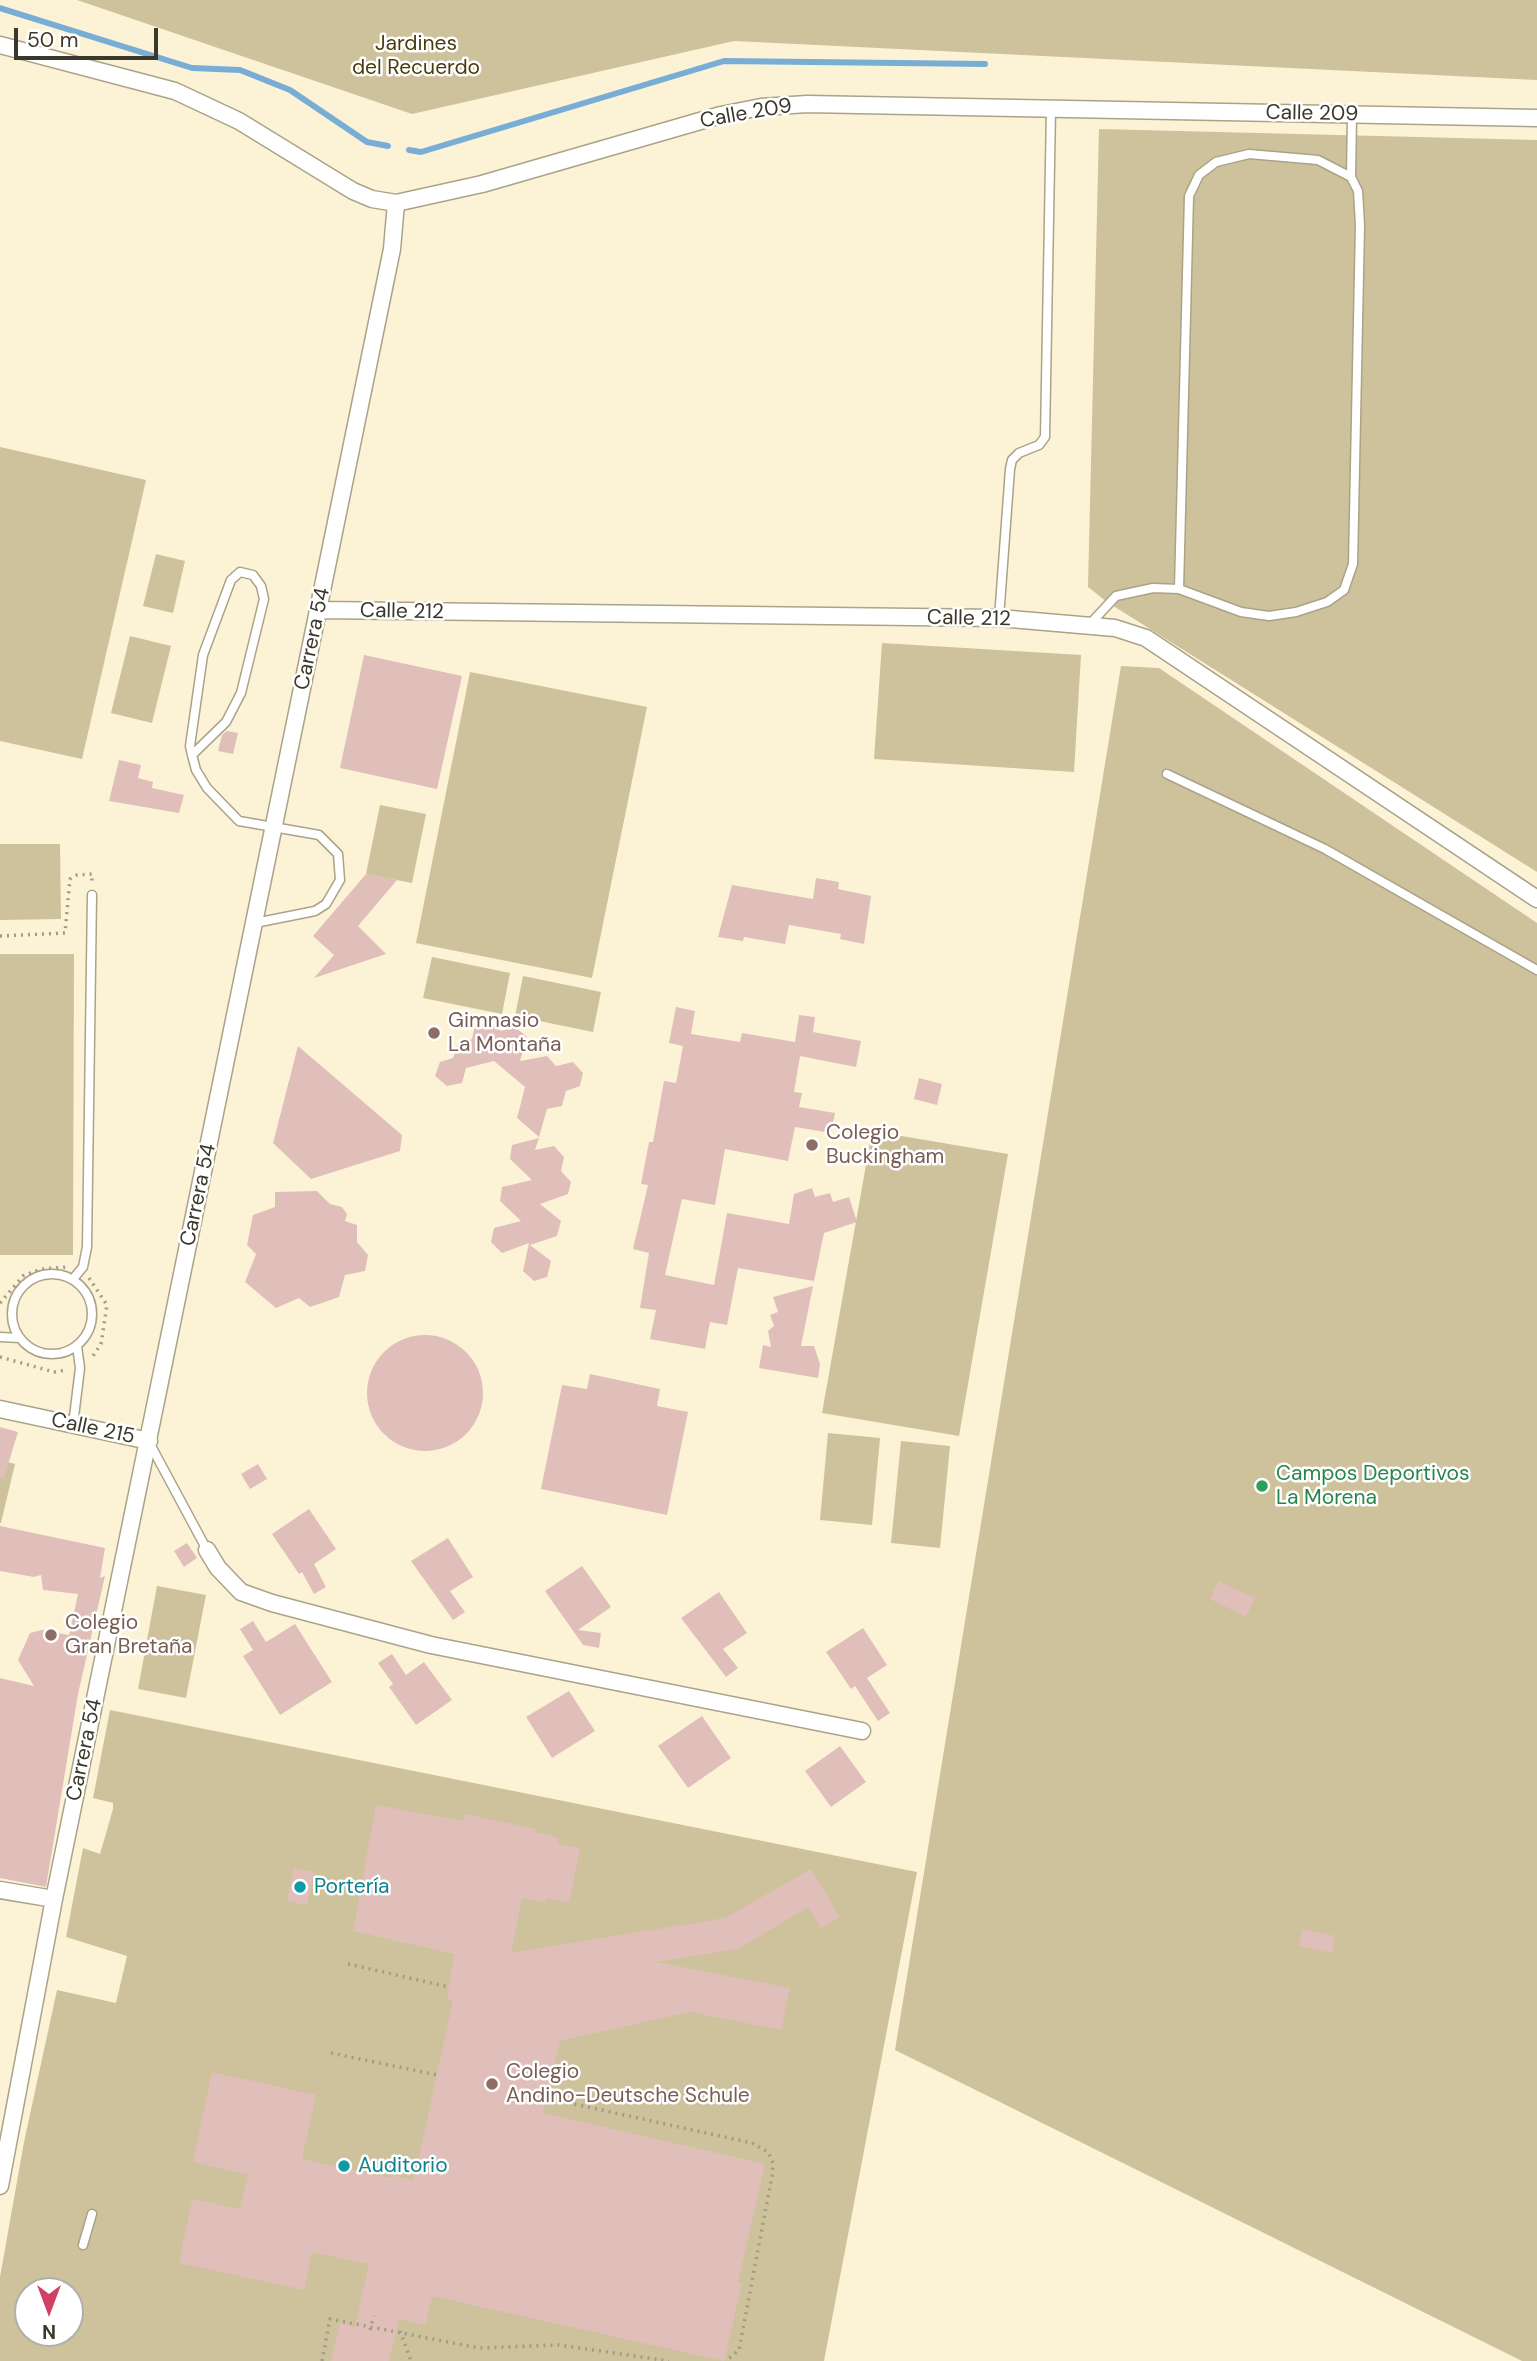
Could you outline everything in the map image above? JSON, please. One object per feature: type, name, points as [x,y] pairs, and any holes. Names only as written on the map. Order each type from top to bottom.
[{"type":"street","name":"Calle 209","points":[[0,45],[175,91],[239,121],[353,191],[372,200],[396,203],[482,184],[721,115],[761,107],[807,104],[1537,118]]},
{"type":"street","name":"Carrera 54","points":[[0,2186],[54,1899],[320,610],[392,249],[396,203]]},
{"type":"street","name":"Calle 212","points":[[320,610],[999,618],[1090,624],[1146,638],[1537,900]]},
{"type":"street","name":"Calle 215","points":[[0,1409],[149,1441]]},
{"type":"street","points":[[207,1549],[218,1568],[241,1592],[272,1603],[431,1645],[862,1731]]},
{"type":"street","points":[[0,1890],[54,1899]]},
{"type":"lane","points":[[999,618],[1012,460],[1019,453],[1039,446],[1045,437],[1051,110]]},
{"type":"lane","points":[[1090,624],[1116,596],[1153,588],[1179,589],[1241,612],[1269,616],[1296,612],[1327,602],[1344,590],[1353,564],[1360,225],[1358,191],[1351,177],[1352,115]]},
{"type":"lane","points":[[1179,589],[1189,196],[1199,175],[1216,162],[1249,154],[1318,160],[1351,177]]},
{"type":"lane","points":[[192,755],[226,722],[241,694],[264,599],[261,586],[253,575],[240,572],[224,592],[203,655],[191,733],[192,755],[196,770],[227,812],[239,821],[319,835],[338,854],[340,880],[327,904],[315,911],[255,923]]},
{"type":"lane","points":[[1167,774],[1325,849],[1537,970]]},
{"type":"lane","points":[[76,1276],[87,1257],[92,895]]},
{"type":"lane","points":[[42,1275],[76,1276],[92,1303],[92,1319],[87,1334],[77,1346],[62,1353],[47,1354],[32,1349],[20,1338],[13,1324],[12,1309],[17,1294],[27,1282],[42,1275]]},
{"type":"lane","points":[[0,1337],[20,1338]]},
{"type":"lane","points":[[73,1425],[80,1368],[77,1346]]},
{"type":"lane","name":"Calle 215","points":[[149,1441],[207,1549]]},
{"type":"lane","points":[[83,2245],[92,2214]]},
{"type":"path","points":[[0,936],[60,936],[68,929],[70,879],[77,875],[92,874],[92,895]]},
{"type":"path","points":[[0,1303],[23,1276],[41,1269],[70,1267],[76,1276],[92,1280],[107,1305],[101,1344],[95,1355],[80,1368],[54,1372],[0,1357]]},
{"type":"path","points":[[348,1964],[449,1987]]},
{"type":"path","points":[[331,2053],[436,2075]]},
{"type":"path","points":[[547,2098],[744,2141],[768,2152],[773,2163],[772,2176],[739,2350],[726,2361]]},
{"type":"path","points":[[370,2328],[374,2316]]},
{"type":"path","points":[[322,2361],[330,2319],[479,2348],[559,2345],[669,2361]]},
{"type":"path","points":[[400,2331],[411,2361]]},
{"type":"green space","name":"Jardines del Recuerdo","points":[[77,0],[1537,0],[1537,80],[734,41],[412,114]]},
{"type":"green space","points":[[1099,129],[1537,140],[1537,872],[1107,602],[1088,587]]},
{"type":"green space","points":[[0,447],[146,480],[82,759],[0,741]]},
{"type":"green space","points":[[156,554],[185,561],[173,613],[143,606]]},
{"type":"green space","points":[[130,636],[171,646],[152,723],[111,713]]},
{"type":"green space","points":[[882,643],[1081,655],[1074,772],[874,759]]},
{"type":"green space","name":"Campos Deportivos La Morena","points":[[1121,666],[1159,668],[1537,923],[1537,2361],[1522,2361],[895,2050]]},
{"type":"green space","points":[[470,672],[647,707],[592,978],[416,943]]},
{"type":"green space","points":[[380,805],[426,814],[412,883],[366,874]]},
{"type":"green space","points":[[0,844],[60,844],[61,919],[0,920]]},
{"type":"green space","points":[[0,954],[74,954],[73,1255],[0,1255]]},
{"type":"green space","points":[[432,957],[510,973],[502,1014],[423,998]]},
{"type":"green space","points":[[523,976],[601,992],[593,1032],[515,1016]]},
{"type":"green space","points":[[872,1131],[1008,1154],[959,1436],[822,1413]]},
{"type":"green space","points":[[828,1433],[880,1438],[872,1525],[820,1520]]},
{"type":"green space","points":[[901,1441],[950,1446],[940,1548],[891,1543]]},
{"type":"green space","points":[[0,1460],[15,1464],[1,1523],[0,1523]]},
{"type":"green space","points":[[157,1586],[206,1595],[186,1698],[138,1689]]},
{"type":"green space","points":[[110,1710],[917,1872],[824,2361],[0,2361],[0,2277],[24,2142],[57,1990],[116,2003],[127,1956],[66,1937],[83,1848],[100,1854],[113,1803],[93,1798]]},
{"type":"building","points":[[364,655],[462,676],[437,789],[340,768]]},
{"type":"building","points":[[227,731],[238,733],[233,754],[218,751],[222,735]]},
{"type":"building","points":[[119,760],[141,765],[138,778],[153,782],[152,788],[184,795],[179,813],[109,801]]},
{"type":"building","points":[[366,874],[397,880],[358,926],[386,954],[314,978],[334,955],[313,936]]},
{"type":"building","points":[[816,878],[839,882],[838,889],[871,896],[864,944],[840,939],[841,934],[789,925],[785,944],[744,937],[743,941],[718,937],[732,885],[813,899]]},
{"type":"building","points":[[676,1007],[695,1011],[691,1034],[740,1042],[742,1033],[795,1042],[799,1015],[815,1017],[813,1032],[861,1041],[856,1067],[800,1056],[794,1092],[802,1093],[799,1107],[835,1113],[831,1133],[795,1127],[788,1161],[725,1149],[715,1205],[682,1199],[665,1275],[714,1285],[727,1213],[789,1224],[794,1194],[812,1188],[815,1197],[830,1193],[833,1202],[849,1197],[857,1222],[824,1233],[814,1281],[738,1268],[727,1325],[710,1322],[705,1349],[650,1339],[656,1310],[640,1308],[649,1253],[633,1249],[648,1185],[641,1184],[649,1142],[653,1142],[664,1081],[676,1083],[683,1046],[669,1043]]},
{"type":"building","points":[[489,1022],[501,1031],[515,1027],[527,1037],[520,1061],[547,1056],[556,1066],[573,1062],[583,1073],[580,1086],[566,1091],[562,1106],[547,1109],[539,1137],[517,1118],[525,1087],[494,1061],[466,1068],[462,1083],[447,1086],[435,1076],[440,1062],[453,1058],[458,1044],[472,1039],[475,1025]]},
{"type":"building","points":[[298,1046],[402,1135],[400,1151],[311,1179],[273,1143]]},
{"type":"building","points":[[919,1078],[942,1084],[937,1105],[914,1099]]},
{"type":"building","points":[[539,1138],[535,1150],[554,1146],[564,1157],[561,1171],[571,1182],[568,1194],[540,1204],[561,1221],[557,1236],[530,1245],[551,1261],[547,1277],[534,1281],[523,1271],[529,1243],[502,1253],[491,1242],[494,1228],[521,1221],[500,1201],[502,1187],[532,1180],[510,1159],[512,1145]]},
{"type":"building","points":[[317,1191],[330,1204],[342,1207],[347,1214],[345,1221],[357,1225],[357,1242],[368,1255],[365,1271],[345,1275],[339,1297],[310,1307],[299,1298],[276,1308],[245,1282],[256,1254],[247,1245],[253,1215],[275,1207],[275,1192]]},
{"type":"building","points":[[813,1286],[801,1346],[814,1346],[820,1364],[818,1378],[759,1368],[763,1345],[771,1347],[768,1331],[774,1326],[770,1315],[778,1312],[773,1297]]},
{"type":"building","points":[[425,1335],[447,1340],[466,1352],[478,1371],[483,1393],[478,1415],[466,1434],[447,1446],[425,1451],[403,1446],[384,1434],[372,1415],[367,1393],[372,1371],[384,1352],[403,1340]]},
{"type":"building","points":[[590,1374],[660,1389],[657,1406],[688,1412],[667,1515],[541,1489],[562,1385],[587,1389]]},
{"type":"building","points":[[0,1427],[18,1432],[4,1478],[0,1477]]},
{"type":"building","points":[[258,1464],[267,1479],[250,1489],[241,1474]]},
{"type":"building","points":[[309,1509],[336,1549],[314,1564],[326,1587],[314,1594],[302,1572],[299,1574],[272,1534]]},
{"type":"building","points":[[0,1526],[105,1548],[100,1578],[105,1576],[78,1694],[46,1887],[0,1878],[0,1678],[34,1686],[18,1660],[30,1633],[42,1630],[69,1635],[78,1594],[43,1590],[41,1575],[34,1577],[0,1571]]},
{"type":"building","points":[[448,1538],[473,1577],[450,1591],[465,1612],[453,1620],[411,1561]]},
{"type":"building","points":[[187,1543],[197,1558],[184,1567],[174,1551]]},
{"type":"building","points":[[582,1566],[611,1607],[578,1630],[601,1633],[599,1648],[583,1645],[545,1591]]},
{"type":"building","points":[[1218,1581],[1255,1598],[1246,1617],[1210,1599]]},
{"type":"building","points":[[719,1592],[747,1633],[723,1649],[738,1668],[726,1677],[681,1618]]},
{"type":"building","points":[[253,1621],[266,1642],[295,1624],[332,1682],[280,1715],[243,1656],[253,1650],[240,1629]]},
{"type":"building","points":[[863,1628],[887,1665],[867,1678],[890,1713],[878,1721],[855,1686],[851,1689],[826,1652]]},
{"type":"building","points":[[392,1654],[406,1675],[424,1662],[452,1700],[416,1725],[389,1687],[393,1684],[378,1663]]},
{"type":"building","points":[[569,1691],[595,1731],[552,1758],[526,1717]]},
{"type":"building","points":[[702,1716],[731,1758],[688,1788],[658,1746]]},
{"type":"building","points":[[840,1746],[866,1782],[831,1807],[805,1771]]},
{"type":"building","name":"Colegio Andino-Deutsche Schule","points":[[376,1805],[463,1821],[465,1814],[536,1829],[535,1832],[559,1838],[558,1844],[580,1848],[569,1903],[546,1898],[545,1903],[522,1898],[511,1953],[725,1918],[811,1869],[840,1917],[821,1928],[808,1907],[738,1949],[656,1962],[790,1988],[781,2030],[689,2012],[560,2041],[543,2113],[765,2164],[738,2282],[742,2283],[724,2361],[432,2296],[425,2325],[399,2319],[389,2361],[331,2361],[340,2323],[355,2327],[369,2264],[312,2252],[304,2290],[179,2263],[192,2199],[240,2209],[248,2175],[193,2162],[212,2072],[316,2095],[302,2159],[390,2178],[391,2175],[414,2180],[453,2000],[447,1999],[454,1954],[353,1931]]},
{"type":"building","name":"Portería","points":[[294,1868],[314,1872],[307,1905],[287,1901]]},
{"type":"building","points":[[1303,1929],[1335,1936],[1332,1953],[1299,1946]]},
{"type":"waterway","points":[[0,8],[192,68],[240,70],[290,90],[367,142],[388,146]]},
{"type":"waterway","points":[[409,150],[421,152],[724,61],[985,64]]},
{"type":"place","name":"Gimnasio La Montaña","points":[[434,1033]]},
{"type":"place","name":"Colegio Buckingham","points":[[812,1145]]},
{"type":"place","name":"Campos Deportivos La Morena","points":[[1262,1486]]},
{"type":"place","name":"Colegio Gran Bretaña","points":[[51,1635]]},
{"type":"place","name":"Portería","points":[[300,1887]]},
{"type":"place","name":"Colegio Andino-Deutsche Schule","points":[[492,2084]]},
{"type":"place","name":"Auditorio","points":[[344,2166]]}]
